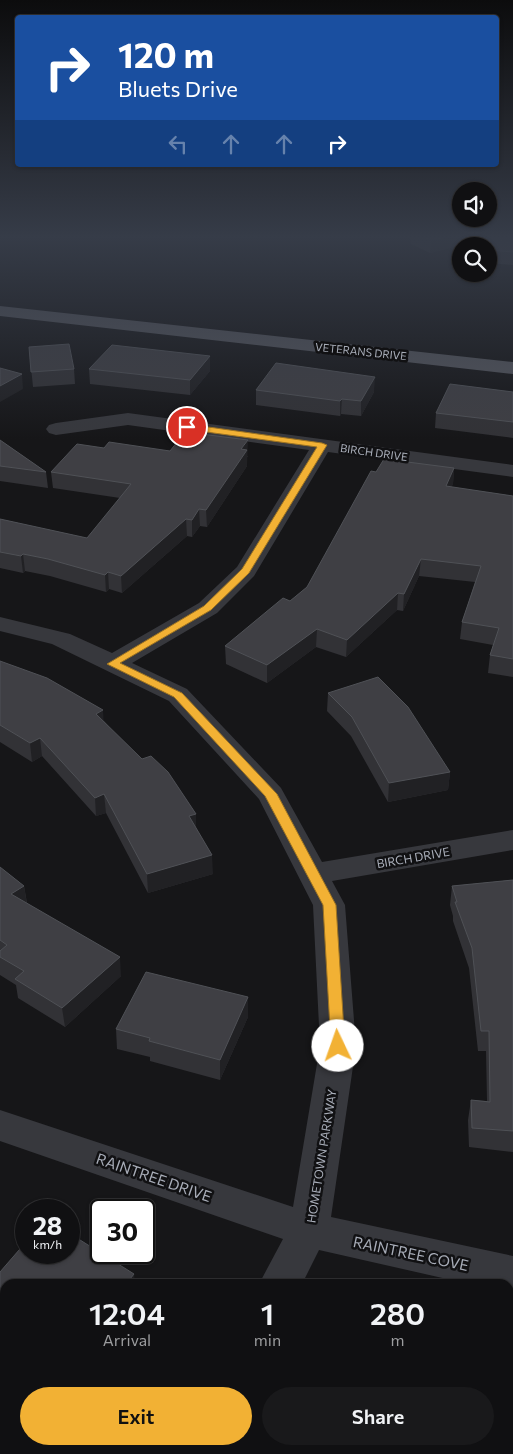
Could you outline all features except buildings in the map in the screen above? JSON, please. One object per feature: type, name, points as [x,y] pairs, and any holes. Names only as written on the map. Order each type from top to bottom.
[{"type":"main road","name":"VETERANS DRIVE","points":[[0,311],[513,368]]},
{"type":"street","name":"BIRCH DRIVE","points":[[56,429],[128,419],[513,471]]},
{"type":"street","points":[[112,664],[208,608],[246,571],[322,445]]},
{"type":"street","name":"HOMETOWN PARKWAY","points":[[0,624],[61,639],[178,695],[270,794],[329,905],[338,1046],[309,1230],[283,1279]]},
{"type":"street","name":"BIRCH DRIVE","points":[[313,874],[513,840]]},
{"type":"street","name":"RAINTREE DRIVE","points":[[0,1125],[309,1230]]},
{"type":"street","name":"RAINTREE COVE","points":[[309,1230],[513,1275]]},
{"type":"route","points":[[187,427],[322,445],[246,571],[208,608],[112,664],[178,695],[270,794],[329,905],[338,1046]]}]
